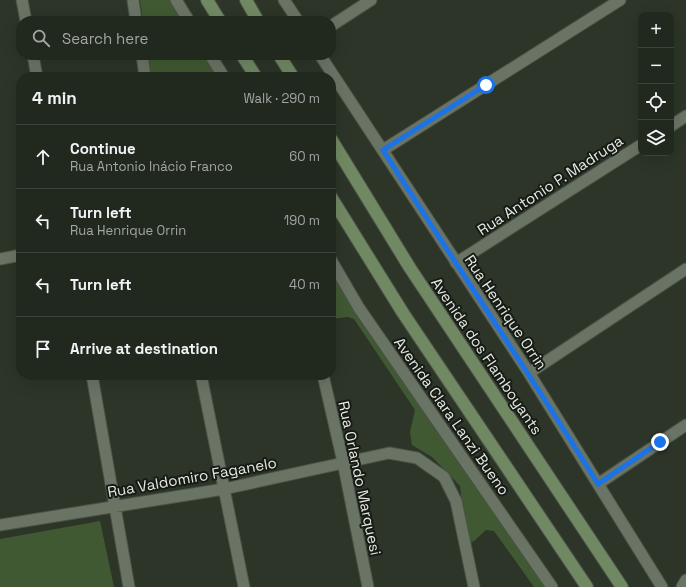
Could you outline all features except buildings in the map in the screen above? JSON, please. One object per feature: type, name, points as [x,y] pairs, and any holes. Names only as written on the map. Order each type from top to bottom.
[{"type":"main road","points":[[207,0],[217,16]]},
{"type":"main road","points":[[246,0],[255,16]]},
{"type":"main road","points":[[245,60],[253,72]]},
{"type":"main road","points":[[282,60],[290,72]]},
{"type":"main road","name":"Avenida dos Flamboyants","points":[[336,148],[410,268],[622,587]]},
{"type":"main road","points":[[336,205],[403,313],[587,587]]},
{"type":"street","points":[[22,0],[25,16]]},
{"type":"street","points":[[133,0],[135,16]]},
{"type":"street","points":[[176,0],[186,16]]},
{"type":"street","points":[[284,0],[295,16]]},
{"type":"street","points":[[336,23],[371,0]]},
{"type":"street","points":[[383,150],[620,0]]},
{"type":"street","points":[[34,60],[36,72]]},
{"type":"street","points":[[143,60],[145,72]]},
{"type":"street","points":[[213,60],[221,72]]},
{"type":"street","name":"Rua Henrique Orrin","points":[[323,60],[331,72]]},
{"type":"street","name":"Rua Henrique Orrin","points":[[336,80],[529,373],[662,587]]},
{"type":"street","points":[[674,124],[686,116]]},
{"type":"street","name":"Rua Antonio P. Madruga","points":[[456,263],[638,147]]},
{"type":"street","points":[[0,259],[16,256]]},
{"type":"street","name":"Avenida Clara Lanzi Bueno","points":[[336,269],[359,308],[552,587]]},
{"type":"street","points":[[529,373],[686,269]]},
{"type":"street","points":[[93,380],[129,587]]},
{"type":"street","points":[[202,380],[244,587]]},
{"type":"street","name":"Rua Orlando Marquesi","points":[[325,380],[368,587]]},
{"type":"street","points":[[598,484],[686,425]]},
{"type":"street","name":"Rua Valdomiro Faganelo","points":[[0,525],[224,489],[389,453],[417,458],[444,477],[456,501],[474,587]]},
{"type":"street","points":[[682,587],[686,580]]},
{"type":"green space","points":[[140,0],[172,0],[182,16],[142,16]]},
{"type":"green space","points":[[149,60],[208,60],[215,72],[150,72]]},
{"type":"green space","points":[[336,274],[547,587],[534,587],[494,531],[486,530],[474,541],[468,544],[460,486],[432,457],[412,445],[410,432],[415,410],[354,319],[348,317],[336,318]]},
{"type":"green space","points":[[100,521],[114,587],[0,587],[0,539]]},
{"type":"route","points":[[486,85],[383,150],[529,373],[598,484],[660,442]]}]
